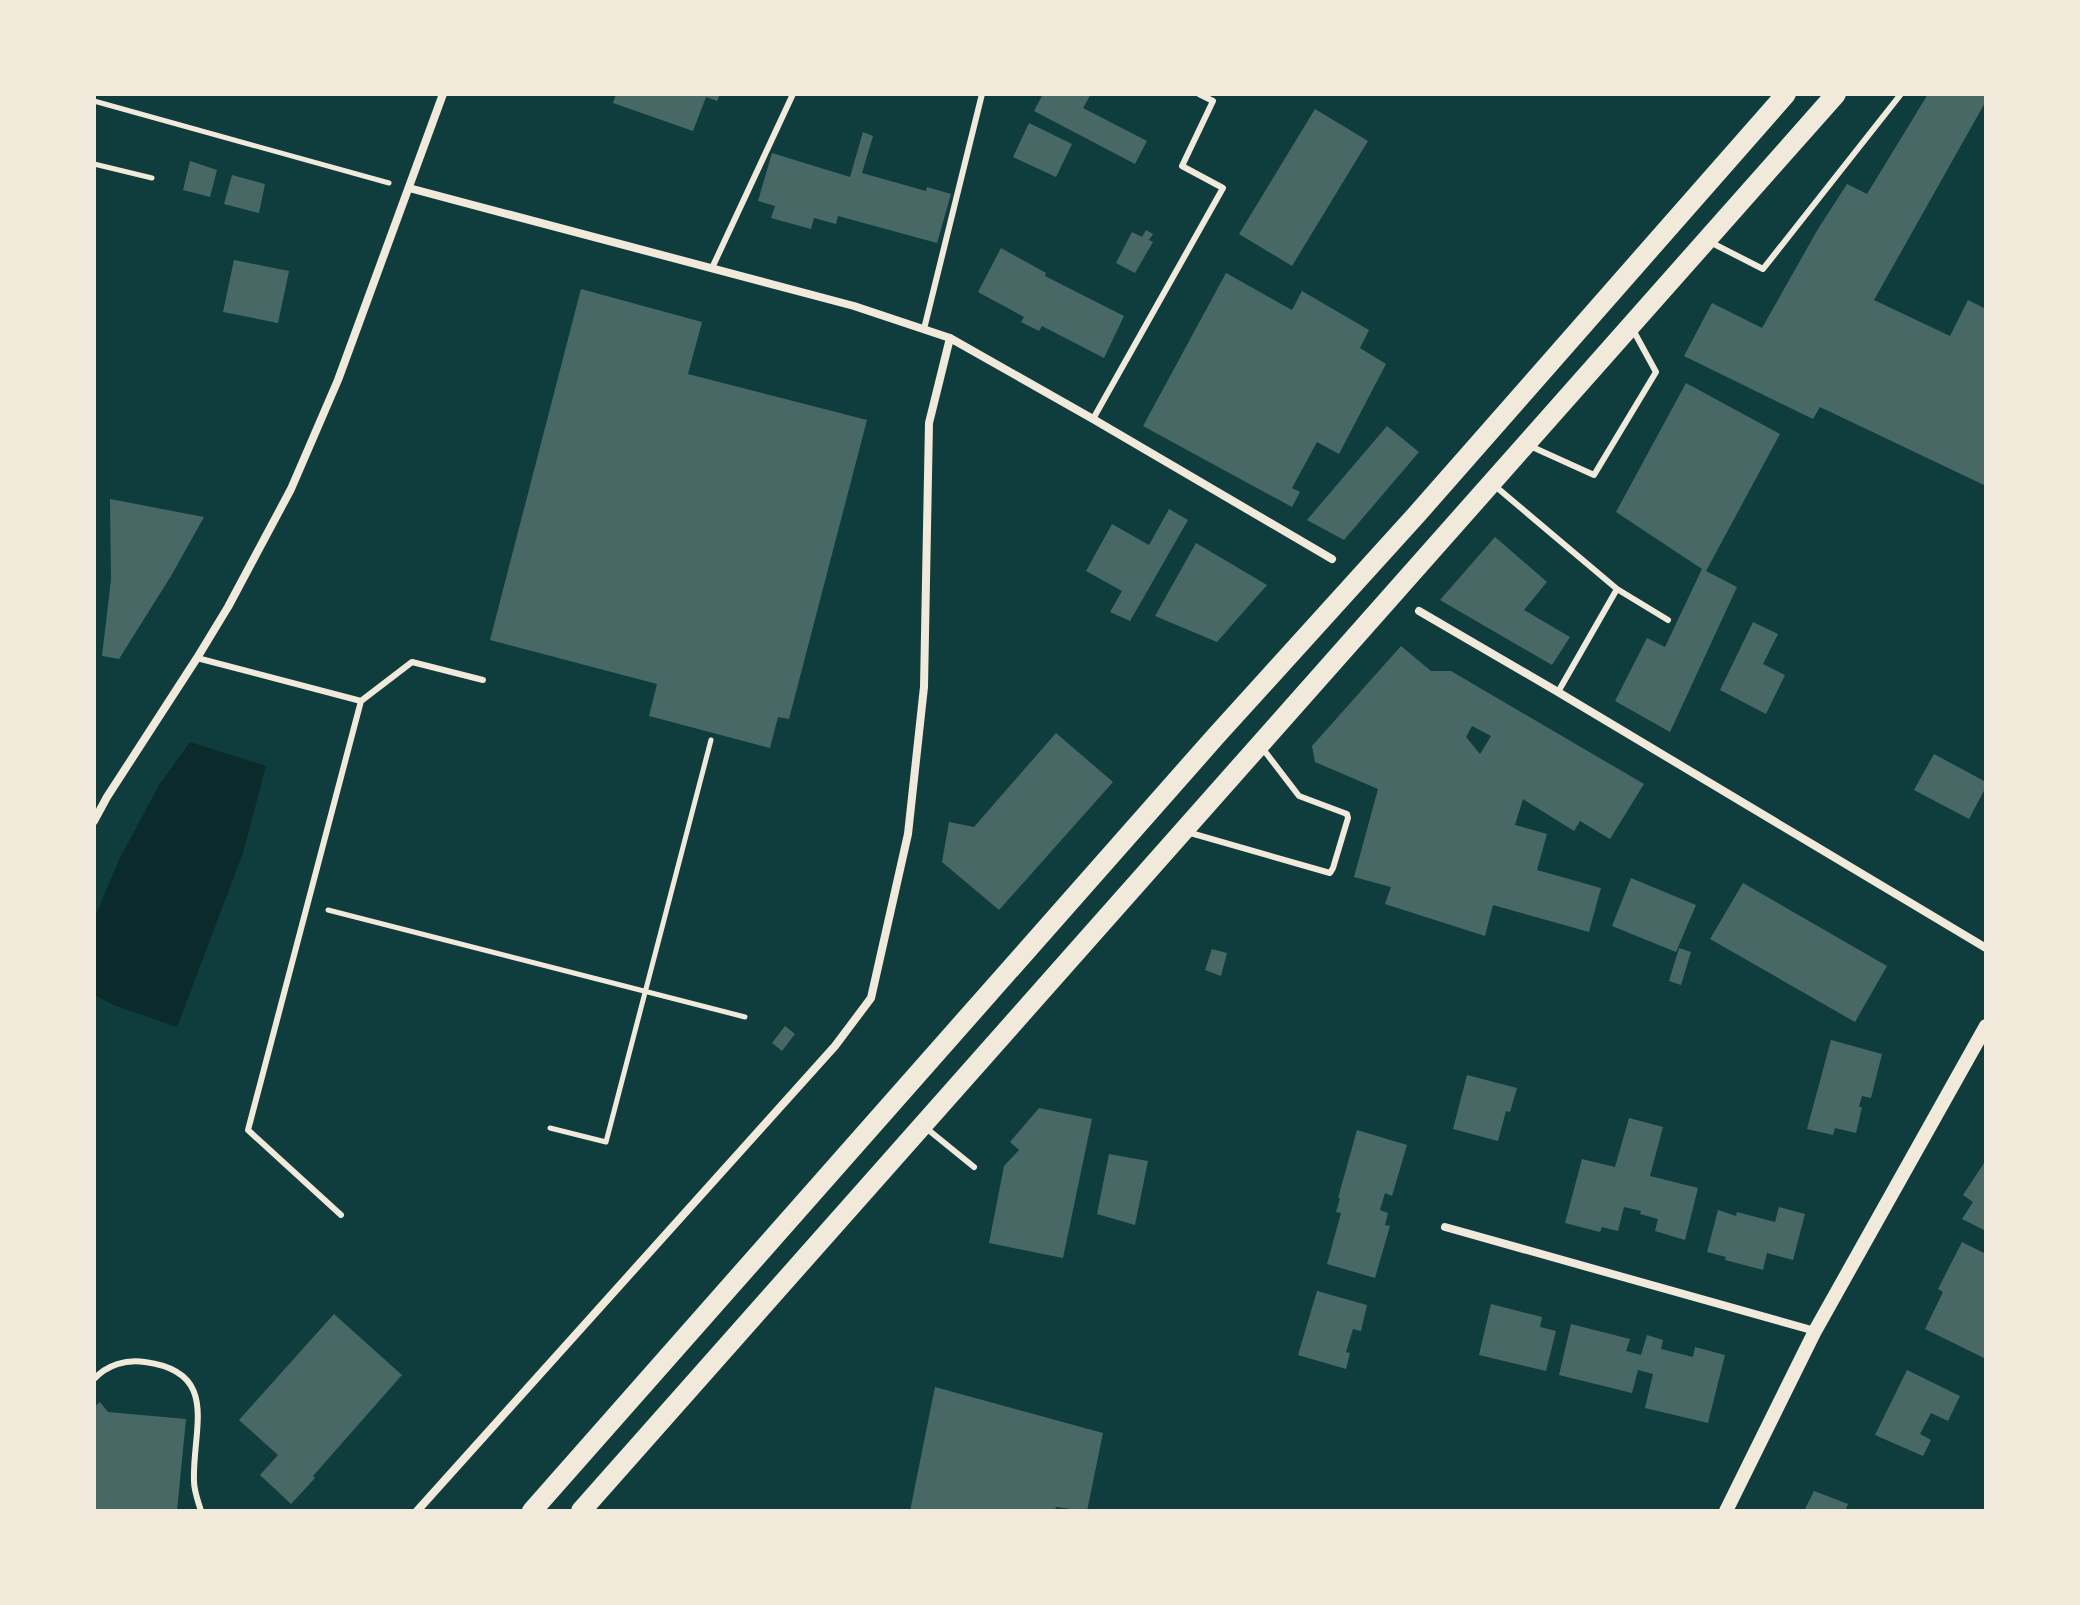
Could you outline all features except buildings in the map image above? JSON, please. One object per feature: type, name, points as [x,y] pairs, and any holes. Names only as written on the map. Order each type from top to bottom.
[{"type":"main road","points":[[532,1511],[1786,94]]},
{"type":"main road","points":[[581,1511],[1836,94]]},
{"type":"street","points":[[94,821],[197,658],[291,489],[338,380],[443,94]]},
{"type":"street","points":[[409,188],[854,306],[950,338],[1332,559]]},
{"type":"street","points":[[417,1511],[835,1046],[871,998],[908,834],[924,687],[929,423],[950,338]]},
{"type":"street","points":[[1419,611],[1986,948]]},
{"type":"street","points":[[1726,1511],[1815,1331],[1986,1026]]},
{"type":"street","points":[[1445,1227],[1815,1331]]},
{"type":"lane","points":[[712,268],[793,94]]},
{"type":"lane","points":[[924,329],[982,94]]},
{"type":"lane","points":[[1093,419],[1223,188],[1182,166],[1213,101],[1199,94]]},
{"type":"lane","points":[[1706,241],[1763,269],[1901,94]]},
{"type":"lane","points":[[1527,444],[1594,475],[1656,372],[1631,326]]},
{"type":"lane","points":[[1492,484],[1617,589],[1668,620]]},
{"type":"lane","points":[[1558,692],[1617,589]]},
{"type":"lane","points":[[197,658],[361,701]]},
{"type":"lane","points":[[341,1215],[248,1130],[361,701],[412,662],[483,680]]},
{"type":"lane","points":[[1184,831],[1330,873],[1347,814],[1299,796],[1260,746]]},
{"type":"lane","points":[[923,1126],[974,1167]]},
{"type":"lane","points":[[94,1379],[102,1371],[118,1364],[140,1361],[168,1367],[190,1383],[199,1409],[194,1482],[201,1511]]},
{"type":"path","points":[[94,101],[409,188]]},
{"type":"path","points":[[94,164],[152,178]]},
{"type":"path","points":[[550,1128],[606,1142],[711,740]]},
{"type":"path","points":[[307,905],[745,1017]]},
{"type":"water","points":[[190,742],[266,766],[243,853],[177,1027],[94,995],[94,919],[119,860],[159,785]]}]
